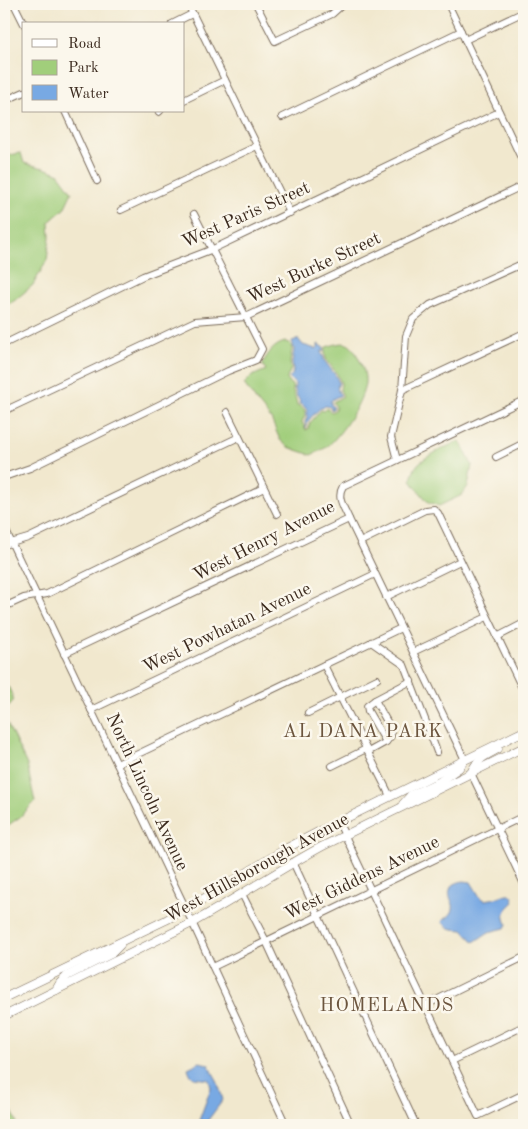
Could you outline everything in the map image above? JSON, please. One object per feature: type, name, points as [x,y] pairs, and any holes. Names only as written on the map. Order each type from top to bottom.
[{"type":"main road","name":"West Hillsborough Avenue","points":[[4,998],[186,909],[285,849],[338,821],[524,731]]},
{"type":"main road","points":[[471,773],[477,761],[524,736]]},
{"type":"main road","name":"West Hillsborough Avenue","points":[[4,1016],[192,923],[293,862],[345,835],[524,747]]},
{"type":"main road","points":[[400,808],[411,795],[439,782],[459,768],[465,760]]},
{"type":"main road","points":[[56,990],[67,976],[111,954],[125,940]]},
{"type":"street","points":[[14,4],[23,22]]},
{"type":"street","points":[[188,4],[290,213]]},
{"type":"street","points":[[256,4],[275,42],[332,14],[343,4]]},
{"type":"street","points":[[448,4],[524,164]]},
{"type":"street","points":[[466,40],[524,12]]},
{"type":"street","points":[[176,22],[192,14]]},
{"type":"street","points":[[282,117],[461,31]]},
{"type":"street","points":[[185,100],[225,80]]},
{"type":"street","points":[[4,102],[22,93]]},
{"type":"street","points":[[65,112],[97,181]]},
{"type":"street","name":"West Paris Street","points":[[4,344],[143,276],[212,249],[290,213],[499,112]]},
{"type":"street","points":[[121,210],[257,146]]},
{"type":"street","name":"West Burke Street","points":[[4,411],[196,321],[246,317],[524,185]]},
{"type":"street","points":[[4,477],[30,468],[228,371],[256,360],[262,349],[194,214]]},
{"type":"street","points":[[397,460],[391,437],[402,390],[406,336],[413,318],[430,305],[524,263]]},
{"type":"street","points":[[402,390],[524,333]]},
{"type":"street","name":"West Henry Avenue","points":[[64,654],[349,519],[339,496],[343,486],[524,400]]},
{"type":"street","points":[[227,412],[277,514]]},
{"type":"street","points":[[4,546],[28,538],[239,437]]},
{"type":"street","points":[[496,457],[524,443]]},
{"type":"street","points":[[4,607],[24,598],[47,594],[264,488]]},
{"type":"street","points":[[360,542],[425,510],[434,508],[524,692]]},
{"type":"street","points":[[349,519],[465,760]]},
{"type":"street","name":"North Lincoln Avenue","points":[[4,527],[186,909],[286,1125]]},
{"type":"street","points":[[386,598],[460,561]]},
{"type":"street","name":"West Powhatan Avenue","points":[[91,710],[375,574]]},
{"type":"street","points":[[413,652],[487,617]]},
{"type":"street","points":[[497,637],[524,624]]},
{"type":"street","points":[[117,764],[401,628]]},
{"type":"street","points":[[371,642],[404,665],[437,752]]},
{"type":"street","points":[[324,665],[390,796]]},
{"type":"street","points":[[308,713],[377,678]]},
{"type":"street","points":[[386,742],[367,706],[411,681]]},
{"type":"street","points":[[332,766],[386,742],[391,736],[390,727],[375,700]]},
{"type":"street","points":[[471,773],[524,881]]},
{"type":"street","name":"West Giddens Avenue","points":[[213,967],[524,816]]},
{"type":"street","points":[[338,821],[478,1116],[524,1094]]},
{"type":"street","points":[[293,862],[416,1125]]},
{"type":"street","points":[[242,894],[351,1125]]},
{"type":"street","points":[[426,1005],[524,957]]},
{"type":"street","points":[[452,1061],[524,1026]]},
{"type":"green space","points":[[21,153],[24,163],[58,173],[72,192],[64,209],[49,222],[50,237],[47,260],[33,285],[14,301],[4,306],[4,156]]},
{"type":"green space","points":[[285,342],[290,343],[292,349],[291,369],[287,378],[288,382],[292,385],[297,405],[305,410],[302,422],[306,430],[321,410],[328,409],[331,412],[335,410],[336,407],[333,402],[343,396],[337,374],[326,359],[326,347],[345,343],[352,347],[364,373],[365,383],[363,391],[351,417],[328,446],[311,455],[288,447],[280,440],[271,419],[244,384],[252,376],[266,370],[262,364],[266,357],[271,350]]},
{"type":"green space","points":[[460,441],[472,465],[468,486],[462,495],[439,506],[428,502],[411,479],[416,467],[432,454]]},
{"type":"green space","points":[[4,684],[9,688],[14,700],[4,711]]},
{"type":"green space","points":[[4,717],[27,765],[35,802],[20,817],[4,828]]},
{"type":"green space","points":[[4,1094],[16,1120],[17,1125],[4,1125]]},
{"type":"water","points":[[298,339],[303,345],[316,349],[318,344],[324,348],[324,352],[322,351],[321,353],[336,376],[339,383],[338,390],[341,395],[331,401],[334,408],[331,410],[330,407],[325,406],[314,414],[306,428],[307,410],[301,403],[299,404],[300,400],[297,397],[295,384],[289,378],[293,370],[294,349],[292,341]]},
{"type":"water","points":[[464,881],[471,882],[480,897],[485,900],[506,894],[512,896],[514,902],[505,912],[507,924],[505,928],[489,932],[474,942],[463,930],[451,929],[444,924],[442,921],[450,915],[453,909],[450,890],[455,884]]},
{"type":"water","points":[[200,1062],[208,1064],[217,1080],[223,1100],[208,1120],[211,1125],[199,1125],[198,1123],[211,1088],[209,1080],[193,1077],[188,1068]]},
{"type":"district","name":"AL DANA PARK","points":[[363,732]]},
{"type":"district","name":"HOMELANDS","points":[[387,1006]]}]
